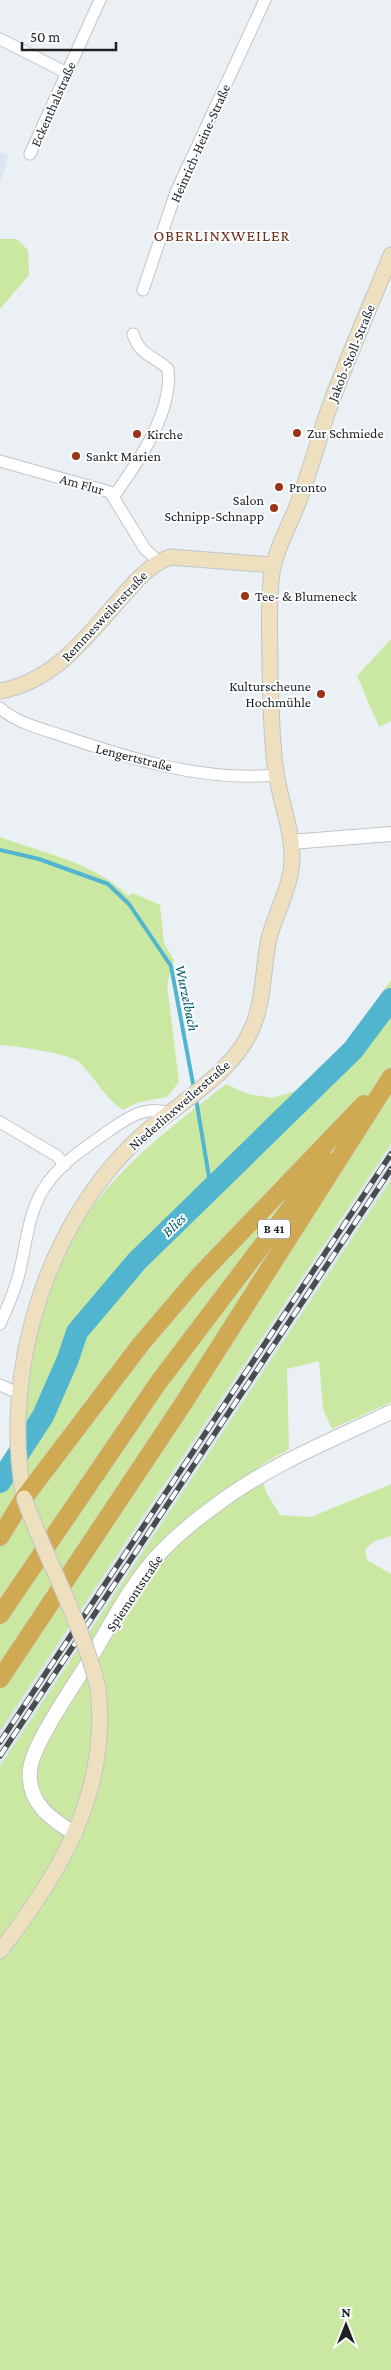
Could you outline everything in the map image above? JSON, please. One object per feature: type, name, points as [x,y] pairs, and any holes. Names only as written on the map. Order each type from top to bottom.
[{"type":"highway","points":[[0,1537],[24,1498],[141,1344],[199,1276],[391,1076]]},
{"type":"highway","points":[[0,1679],[183,1404],[391,1076]]},
{"type":"highway","name":"B 41","points":[[0,1615],[158,1383],[391,1076]]},
{"type":"main road","name":"Jakob-Stoll-Straße","points":[[272,565],[296,510],[327,413],[391,255]]},
{"type":"main road","name":"Remmesweilerstraße","points":[[0,691],[35,680],[56,667],[73,652],[133,585],[158,562],[170,557],[272,565]]},
{"type":"main road","name":"Niederlinxweilerstraße","points":[[0,1951],[37,1901],[75,1834],[88,1802],[97,1759],[100,1721],[98,1688],[84,1641],[60,1589],[18,1483],[5,1387],[28,1312],[44,1270],[79,1206],[98,1181],[146,1132],[213,1079],[243,1045],[253,1026],[269,941],[290,873],[291,842],[276,775],[272,736],[269,628],[272,565]]},
{"type":"street","name":"Eckenthalstraße","points":[[30,154],[100,0]]},
{"type":"street","name":"Heinrich-Heine-Straße","points":[[143,290],[176,192],[265,0]]},
{"type":"street","points":[[0,38],[67,73]]},
{"type":"street","points":[[114,496],[149,443],[166,400],[170,381],[168,369],[142,352],[137,346],[133,334]]},
{"type":"street","name":"Am Flur","points":[[0,461],[102,488],[114,496],[145,549],[158,562]]},
{"type":"street","name":"Lengertstraße","points":[[0,708],[28,725],[143,761],[186,770],[239,777],[276,775]]},
{"type":"street","points":[[291,842],[391,834]]},
{"type":"street","points":[[0,1324],[18,1277],[25,1240],[35,1205],[49,1181],[65,1165],[133,1114],[147,1110],[169,1113]]},
{"type":"street","points":[[0,1122],[57,1156],[65,1165]]},
{"type":"street","name":"Spiemontstraße","points":[[75,1834],[50,1818],[38,1806],[32,1790],[30,1770],[34,1754],[136,1584],[161,1551],[224,1499],[266,1471],[391,1412]]},
{"type":"shaded area","points":[[0,152],[9,155],[0,183]]},
{"type":"shaded area","points":[[391,1144],[391,1180],[0,1766],[0,1731]]},
{"type":"green space","points":[[0,239],[17,239],[28,250],[29,275],[0,309]]},
{"type":"green space","points":[[391,639],[391,721],[379,727],[357,676]]},
{"type":"green space","points":[[0,837],[85,867],[116,885],[128,896],[133,893],[160,905],[164,943],[174,960],[167,984],[179,1082],[167,1097],[139,1102],[123,1110],[110,1100],[79,1062],[41,1050],[0,1045]]},
{"type":"green space","points":[[391,980],[391,1144],[0,1731],[0,1474],[28,1447],[25,1390],[28,1369],[46,1300],[64,1255],[86,1216],[100,1197],[133,1161],[169,1129],[226,1084],[248,1094],[272,1098],[295,1091],[344,1045]]},
{"type":"green space","points":[[391,1180],[391,1402],[332,1429],[323,1409],[319,1361],[287,1369],[289,1449],[258,1467],[266,1492],[280,1515],[311,1517],[391,1484],[391,1536],[375,1541],[365,1549],[367,1560],[391,1574],[391,2370],[0,2370],[0,1766]]},
{"type":"waterway","name":"Wurzelbach","points":[[0,850],[39,859],[108,884],[129,904],[171,966],[194,1089]]},
{"type":"waterway","name":"Blies","points":[[0,1482],[43,1416],[68,1359],[77,1332],[137,1261],[353,1050],[391,999]]},
{"type":"waterway","name":"Wurzelbach","points":[[196,1099],[211,1189]]},
{"type":"railway","points":[[0,1742],[391,1154]]},
{"type":"railway","points":[[0,1756],[391,1169]]},
{"type":"place","name":"Zur Schmiede","points":[[297,433]]},
{"type":"place","name":"Kirche","points":[[137,434]]},
{"type":"place","name":"Sankt Marien","points":[[76,456]]},
{"type":"place","name":"Pronto","points":[[279,487]]},
{"type":"place","name":"Salon Schnipp-Schnapp","points":[[274,508]]},
{"type":"place","name":"Tee- & Blumeneck","points":[[245,596]]},
{"type":"place","name":"Kulturscheune Hochmühle","points":[[321,694]]},
{"type":"district","name":"OBERLINXWEILER","points":[[222,235]]}]
